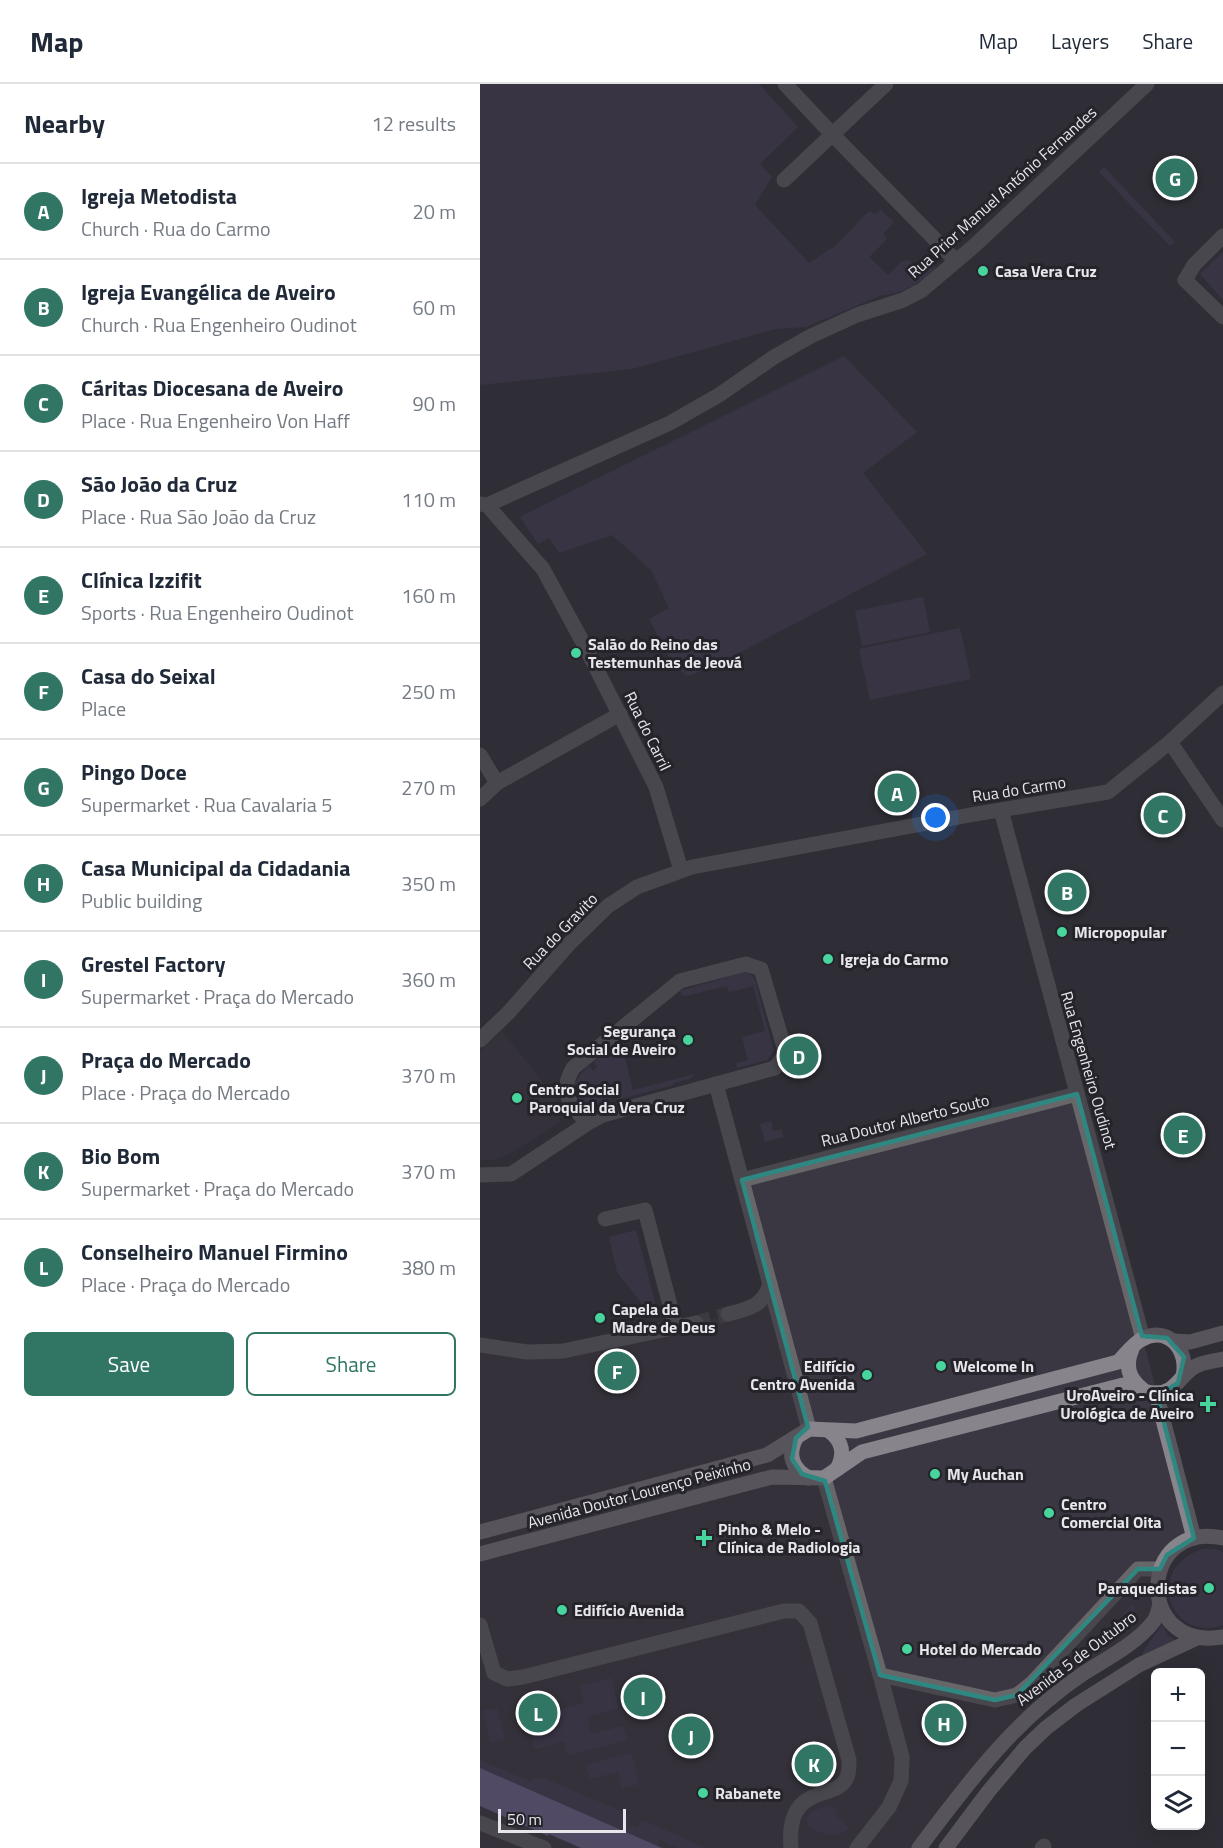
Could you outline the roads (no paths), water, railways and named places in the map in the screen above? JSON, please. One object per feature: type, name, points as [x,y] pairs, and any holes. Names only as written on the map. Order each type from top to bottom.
[{"type":"main road","points":[[809,1429],[856,1431],[1118,1362],[1138,1344],[1159,1336],[1174,1341],[1190,1342],[1223,1333]]},
{"type":"main road","points":[[1174,1341],[1184,1357],[1183,1376]]},
{"type":"main road","points":[[1138,1344],[1128,1357],[1127,1367],[1134,1384],[1149,1391],[1194,1538]]},
{"type":"main road","points":[[796,1438],[792,1445],[792,1459],[796,1469],[823,1475],[862,1452],[1123,1384],[1149,1391],[1172,1389],[1196,1365],[1223,1359]]},
{"type":"main road","name":"Avenida Doutor Lourenço Peixinho","points":[[480,1532],[767,1455],[809,1429]]},
{"type":"main road","points":[[823,1475],[841,1462],[842,1448],[839,1441],[829,1431]]},
{"type":"main road","name":"Avenida Doutor Lourenço Peixinho","points":[[480,1554],[772,1477],[823,1475]]},
{"type":"main road","points":[[1223,1538],[1211,1536],[1194,1538],[1179,1545],[1167,1555],[1160,1569],[1157,1593],[1168,1620],[1181,1631],[1197,1638],[1223,1637]]},
{"type":"main road","name":"Avenida 5 de Outubro","points":[[919,1848],[969,1780],[1030,1714],[1068,1684],[1127,1645],[1154,1621],[1160,1605]]},
{"type":"main road","points":[[946,1848],[988,1792],[1025,1748],[1046,1728],[1139,1665],[1197,1638]]},
{"type":"street","points":[[786,84],[956,261]]},
{"type":"street","points":[[784,180],[886,84]]},
{"type":"street","name":"Rua Prior Manuel António Fernandes","points":[[484,504],[670,423],[719,395],[774,357],[811,336],[857,315],[903,300],[922,290],[1147,84]]},
{"type":"street","points":[[1223,236],[1194,265],[1185,280],[1223,317]]},
{"type":"street","name":"Rua do Carril","points":[[484,504],[543,569],[656,787],[681,870]]},
{"type":"street","name":"Rua do Carmo","points":[[681,870],[813,844],[1108,792],[1170,742],[1223,693]]},
{"type":"street","points":[[480,799],[497,783],[620,714]]},
{"type":"street","points":[[1170,742],[1223,820]]},
{"type":"street","points":[[480,755],[497,783]]},
{"type":"street","name":"Rua Engenheiro Oudinot","points":[[1001,810],[1077,1094],[1138,1344]]},
{"type":"street","name":"Rua do Gravito","points":[[480,1040],[509,1012],[568,945],[609,906],[637,887],[681,870]]},
{"type":"street","points":[[480,1175],[511,1174],[603,1115],[775,1068],[784,1056],[784,1047],[760,969],[746,964],[680,981],[573,1068],[567,1078],[567,1097],[574,1110],[588,1123]]},
{"type":"street","points":[[716,1084],[809,1429]]},
{"type":"street","name":"Rua Doutor Alberto Souto","points":[[742,1180],[1077,1094]]},
{"type":"street","points":[[605,1219],[645,1210],[675,1328]]},
{"type":"street","points":[[728,1314],[752,1309],[761,1302],[770,1284]]},
{"type":"street","points":[[752,1309],[773,1315],[780,1322]]},
{"type":"street","points":[[480,1345],[527,1352],[563,1351],[696,1323]]},
{"type":"street","points":[[823,1475],[902,1757],[901,1781],[889,1806],[857,1848]]},
{"type":"street","points":[[880,1675],[995,1700],[1017,1695],[1031,1684],[1138,1569],[1160,1569]]},
{"type":"street","points":[[480,1625],[494,1673],[507,1679],[523,1677],[784,1611],[799,1611],[810,1623],[849,1760],[848,1775],[842,1784],[802,1802],[795,1812],[790,1831],[791,1848]]},
{"type":"street","points":[[480,1823],[544,1848]]},
{"type":"tunnel","points":[[696,1323],[728,1314]]},
{"type":"place","name":"Pingo Doce","points":[[1175,178]]},
{"type":"place","name":"Casa Vera Cruz","points":[[983,271]]},
{"type":"place","name":"Salão do Reino das Testemunhas de Jeová","points":[[576,653]]},
{"type":"place","name":"Igreja Metodista","points":[[897,793]]},
{"type":"place","name":"Cáritas Diocesana de Aveiro","points":[[1163,815]]},
{"type":"place","name":"Igreja Evangélica de Aveiro","points":[[1067,892]]},
{"type":"place","name":"Micropopular","points":[[1062,932]]},
{"type":"place","name":"Igreja do Carmo","points":[[828,959]]},
{"type":"place","name":"Segurança Social de Aveiro","points":[[688,1040]]},
{"type":"place","name":"São João da Cruz","points":[[799,1056]]},
{"type":"place","name":"Centro Social Paroquial da Vera Cruz","points":[[517,1098]]},
{"type":"place","name":"Clínica Izzifit","points":[[1183,1135]]},
{"type":"place","name":"Capela da Madre de Deus","points":[[600,1318]]},
{"type":"place","name":"Welcome In","points":[[941,1366]]},
{"type":"place","name":"Casa do Seixal","points":[[617,1371]]},
{"type":"place","name":"Edifício Centro Avenida","points":[[867,1375]]},
{"type":"place","name":"UroAveiro - Clínica Urológica de Aveiro","points":[[1208,1404]]},
{"type":"place","name":"My Auchan","points":[[935,1474]]},
{"type":"place","name":"Centro Comercial Oita","points":[[1049,1513]]},
{"type":"place","name":"Pinho & Melo - Clínica de Radiologia","points":[[704,1538]]},
{"type":"place","name":"Paraquedistas","points":[[1209,1588]]},
{"type":"place","name":"Edifício Avenida","points":[[562,1610]]},
{"type":"place","name":"Hotel do Mercado","points":[[907,1649]]},
{"type":"place","name":"Grestel Factory","points":[[643,1697]]},
{"type":"place","name":"Conselheiro Manuel Firmino","points":[[538,1713]]},
{"type":"place","name":"Casa Municipal da Cidadania","points":[[944,1723]]},
{"type":"place","name":"Praça do Mercado","points":[[691,1736]]},
{"type":"place","name":"Bio Bom","points":[[814,1764]]},
{"type":"place","name":"Rabanete","points":[[703,1793]]}]
